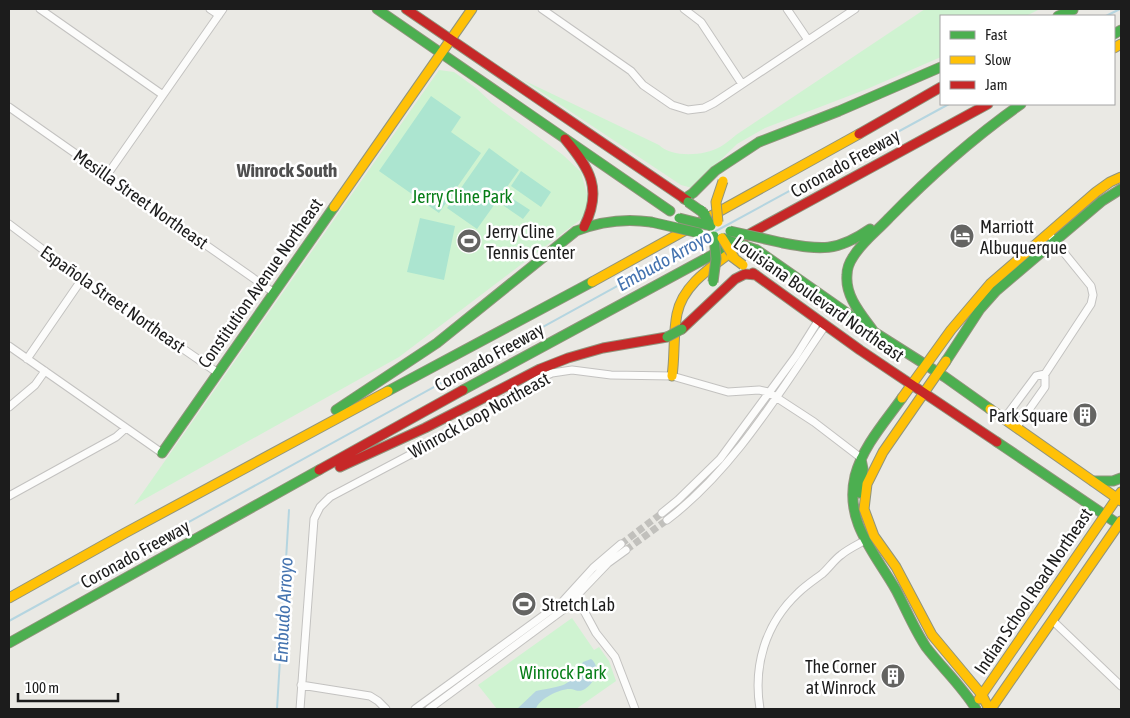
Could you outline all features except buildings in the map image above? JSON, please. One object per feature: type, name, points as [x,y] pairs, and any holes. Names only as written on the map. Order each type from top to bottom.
[{"type":"main road","name":"Louisiana Boulevard Northeast","points":[[377,9],[700,233],[730,231],[874,332],[927,365],[1092,481],[1120,497]]},
{"type":"main road","name":"Louisiana Boulevard Northeast","points":[[406,9],[701,210],[739,262],[822,324],[1105,516],[1121,524]]},
{"type":"main road","name":"Constitution Avenue Northeast","points":[[162,453],[472,9]]},
{"type":"main road","points":[[1060,15],[1074,9]]},
{"type":"main road","points":[[686,200],[715,171],[767,138],[839,111],[940,67]]},
{"type":"main road","name":"Coronado Freeway","points":[[9,598],[281,447],[680,234],[940,88]]},
{"type":"main road","name":"Coronado Freeway","points":[[9,642],[430,408],[986,105]]},
{"type":"main road","points":[[874,332],[859,312],[847,287],[848,267],[853,256],[893,214],[971,142],[1020,105]]},
{"type":"main road","points":[[565,139],[582,159],[593,186],[593,207],[584,228]]},
{"type":"main road","points":[[704,309],[713,282],[715,269],[716,202],[723,181],[739,155]]},
{"type":"main road","points":[[974,708],[917,632],[900,598],[864,540],[857,525],[852,500],[855,474],[861,458],[951,330],[990,284],[1096,192],[1121,177]]},
{"type":"main road","points":[[868,524],[864,502],[870,475],[883,452],[926,393],[980,309],[996,291],[1102,201],[1121,189]]},
{"type":"main road","points":[[730,231],[782,243],[816,249],[829,249],[851,242],[893,214]]},
{"type":"main road","points":[[679,218],[759,252]]},
{"type":"main road","points":[[281,447],[438,343],[566,237],[584,228],[614,219],[634,219],[700,233]]},
{"type":"main road","points":[[672,376],[675,364],[677,314],[686,293],[708,271],[768,225]]},
{"type":"main road","points":[[258,505],[425,428],[540,369],[568,358],[603,348],[667,337],[682,329],[735,279],[745,274],[756,275]]},
{"type":"main road","points":[[861,458],[863,468],[859,501],[863,517],[896,567],[926,626],[938,644],[982,695],[990,709]]},
{"type":"main road","points":[[1092,481],[1112,482],[1121,478]]},
{"type":"main road","name":"Indian School Road Northeast","points":[[974,708],[1105,516],[1120,497]]},
{"type":"main road","name":"Indian School Road Northeast","points":[[990,709],[1121,524]]},
{"type":"main road","points":[[900,598],[910,593]]},
{"type":"street","points":[[40,9],[163,95]]},
{"type":"street","points":[[107,175],[221,12],[210,9]]},
{"type":"street","points":[[542,9],[631,71],[643,85],[672,106],[688,110],[704,108],[714,103],[855,9]]},
{"type":"street","points":[[684,9],[701,22],[742,84]]},
{"type":"street","points":[[787,9],[808,40]]},
{"type":"street","name":"Mesilla Street Northeast","points":[[9,107],[273,292]]},
{"type":"street","name":"Española Street Northeast","points":[[9,224],[82,279],[218,373]]},
{"type":"street","points":[[1016,428],[1045,387],[1045,374],[1087,312],[1093,295],[1091,286],[1048,233]]},
{"type":"street","points":[[27,359],[82,279]]},
{"type":"street","points":[[662,513],[720,459],[768,392],[822,324]]},
{"type":"street","points":[[667,520],[684,508],[726,465],[776,397],[822,324]]},
{"type":"street","points":[[9,346],[162,453]]},
{"type":"street","name":"Winrock Loop Northeast","points":[[300,709],[314,519],[320,507],[330,497],[453,432],[538,379],[552,373],[572,370],[611,374],[672,376],[728,392],[759,390],[768,392],[814,422],[861,458]]},
{"type":"street","points":[[9,407],[35,385],[44,371]]},
{"type":"street","points":[[1004,419],[1036,376],[1045,374]]},
{"type":"street","points":[[9,496],[116,437],[126,428]]},
{"type":"street","points":[[760,709],[758,693],[759,666],[767,637],[777,618],[804,588],[841,555],[864,540]]},
{"type":"street","points":[[415,709],[562,602],[621,544]]},
{"type":"street","points":[[429,709],[563,610],[595,571],[626,550]]},
{"type":"street","points":[[576,596],[594,629],[615,657],[635,709]]},
{"type":"street","points":[[1052,621],[1121,686]]},
{"type":"street","points":[[301,685],[370,696],[386,709]]},
{"type":"green space","points":[[925,9],[1040,9],[1028,15],[940,15],[940,57],[867,89],[765,128],[737,144],[692,188],[681,185],[523,80],[672,152],[697,154],[706,152],[722,146]]},
{"type":"green space","name":"Jerry Cline Park","points":[[439,70],[454,72],[476,88],[492,103],[563,155],[581,172],[588,198],[584,217],[399,357],[134,505]]},
{"type":"green space","points":[[431,96],[461,117],[451,132],[481,153],[439,213],[379,171]]},
{"type":"green space","points":[[489,148],[519,170],[477,229],[447,208]]},
{"type":"green space","points":[[521,171],[551,192],[541,207],[511,186]]},
{"type":"green space","points":[[510,197],[530,210],[523,219],[504,206]]},
{"type":"green space","points":[[420,218],[455,226],[444,280],[407,272]]},
{"type":"green space","name":"Winrock Park","points":[[572,618],[594,650],[599,647],[609,661],[616,681],[576,709],[497,709],[478,685]]},
{"type":"water","points":[[591,659],[594,662],[596,671],[593,680],[587,688],[580,691],[567,689],[556,692],[545,698],[536,709],[517,709],[536,691],[559,686],[569,681],[574,677],[583,662]]},
{"type":"waterway","name":"Embudo Arroyo","points":[[1108,15],[1120,9]]},
{"type":"waterway","name":"Embudo Arroyo","points":[[716,231],[947,105]]},
{"type":"waterway","name":"Embudo Arroyo","points":[[9,621],[710,235]]},
{"type":"waterway","name":"Embudo Arroyo","points":[[277,709],[289,510]]},
{"type":"tunnel","points":[[621,544],[662,513]]},
{"type":"tunnel","points":[[626,550],[667,520]]},
{"type":"traffic: fast","points":[[377,9],[670,211]]},
{"type":"traffic: fast","points":[[1060,15],[1073,10]]},
{"type":"traffic: fast","points":[[1115,33],[1121,30]]},
{"type":"traffic: fast","points":[[684,199],[693,193],[715,171],[759,142],[839,111],[940,67]]},
{"type":"traffic: fast","points":[[874,332],[855,305],[849,291],[847,283],[849,263],[865,241],[936,172],[986,130],[1020,105]]},
{"type":"traffic: fast","points":[[946,361],[980,309],[996,291],[1102,201],[1121,189]]},
{"type":"traffic: fast","points":[[688,202],[705,214]]},
{"type":"traffic: fast","points":[[162,453],[334,207]]},
{"type":"traffic: fast","points":[[701,210],[711,226]]},
{"type":"traffic: fast","points":[[679,218],[711,226]]},
{"type":"traffic: fast","points":[[336,410],[437,343],[576,231],[613,221],[651,222]]},
{"type":"traffic: fast","points":[[651,222],[699,233]]},
{"type":"traffic: fast","points":[[783,243],[819,248],[828,247],[848,242],[870,229]]},
{"type":"traffic: fast","points":[[730,231],[783,243]]},
{"type":"traffic: fast","points":[[713,282],[716,259],[714,236]]},
{"type":"traffic: fast","points":[[722,238],[757,250]]},
{"type":"traffic: fast","points":[[463,390],[725,248]]},
{"type":"traffic: fast","points":[[757,250],[874,332],[945,377],[990,409]]},
{"type":"traffic: fast","points":[[388,391],[592,282]]},
{"type":"traffic: fast","points":[[667,337],[682,329]]},
{"type":"traffic: fast","points":[[902,398],[863,455],[855,476],[854,508],[858,523],[871,550],[896,590],[926,647],[976,709]]},
{"type":"traffic: fast","points":[[997,442],[1121,526]]},
{"type":"traffic: fast","points":[[860,493],[863,469],[861,459]]},
{"type":"traffic: fast","points":[[9,643],[319,470]]},
{"type":"traffic: fast","points":[[1093,481],[1113,481],[1121,478]]},
{"type":"traffic: slow","points":[[334,207],[472,9]]},
{"type":"traffic: slow","points":[[1115,47],[1121,44]]},
{"type":"traffic: slow","points":[[592,282],[859,134]]},
{"type":"traffic: slow","points":[[902,398],[951,330],[990,284],[1096,192],[1121,177]]},
{"type":"traffic: slow","points":[[718,222],[716,202],[723,181]]},
{"type":"traffic: slow","points":[[722,238],[735,259]]},
{"type":"traffic: slow","points":[[672,376],[674,337],[680,303],[701,276],[738,247]]},
{"type":"traffic: slow","points":[[731,256],[743,265]]},
{"type":"traffic: slow","points":[[946,361],[883,452],[867,484],[864,509],[874,536],[896,567],[932,635],[982,695],[989,709]]},
{"type":"traffic: slow","points":[[9,598],[388,391]]},
{"type":"traffic: slow","points":[[990,409],[1121,501]]},
{"type":"traffic: slow","points":[[979,699],[1121,492]]},
{"type":"traffic: slow","points":[[991,709],[1121,521]]},
{"type":"traffic: jam","points":[[406,9],[688,201]]},
{"type":"traffic: jam","points":[[859,134],[940,88]]},
{"type":"traffic: jam","points":[[742,238],[986,105]]},
{"type":"traffic: jam","points":[[565,139],[581,160],[591,180],[593,201],[584,227]]},
{"type":"traffic: jam","points":[[753,273],[860,350],[997,442]]},
{"type":"traffic: jam","points":[[682,329],[735,279],[745,274],[756,275]]},
{"type":"traffic: jam","points":[[340,467],[425,428],[540,369],[568,358],[603,348],[667,337]]},
{"type":"traffic: jam","points":[[319,470],[463,390]]},
{"type":"place","name":"Marriott Albuquerque","points":[[962,236]]},
{"type":"place","name":"Jerry Cline Tennis Center","points":[[469,241]]},
{"type":"place","name":"Park Square","points":[[1085,415]]},
{"type":"place","name":"Stretch Lab","points":[[524,604]]},
{"type":"place","name":"The Corner at Winrock","points":[[893,676]]},
{"type":"district","name":"Winrock South","points":[[287,170]]}]
